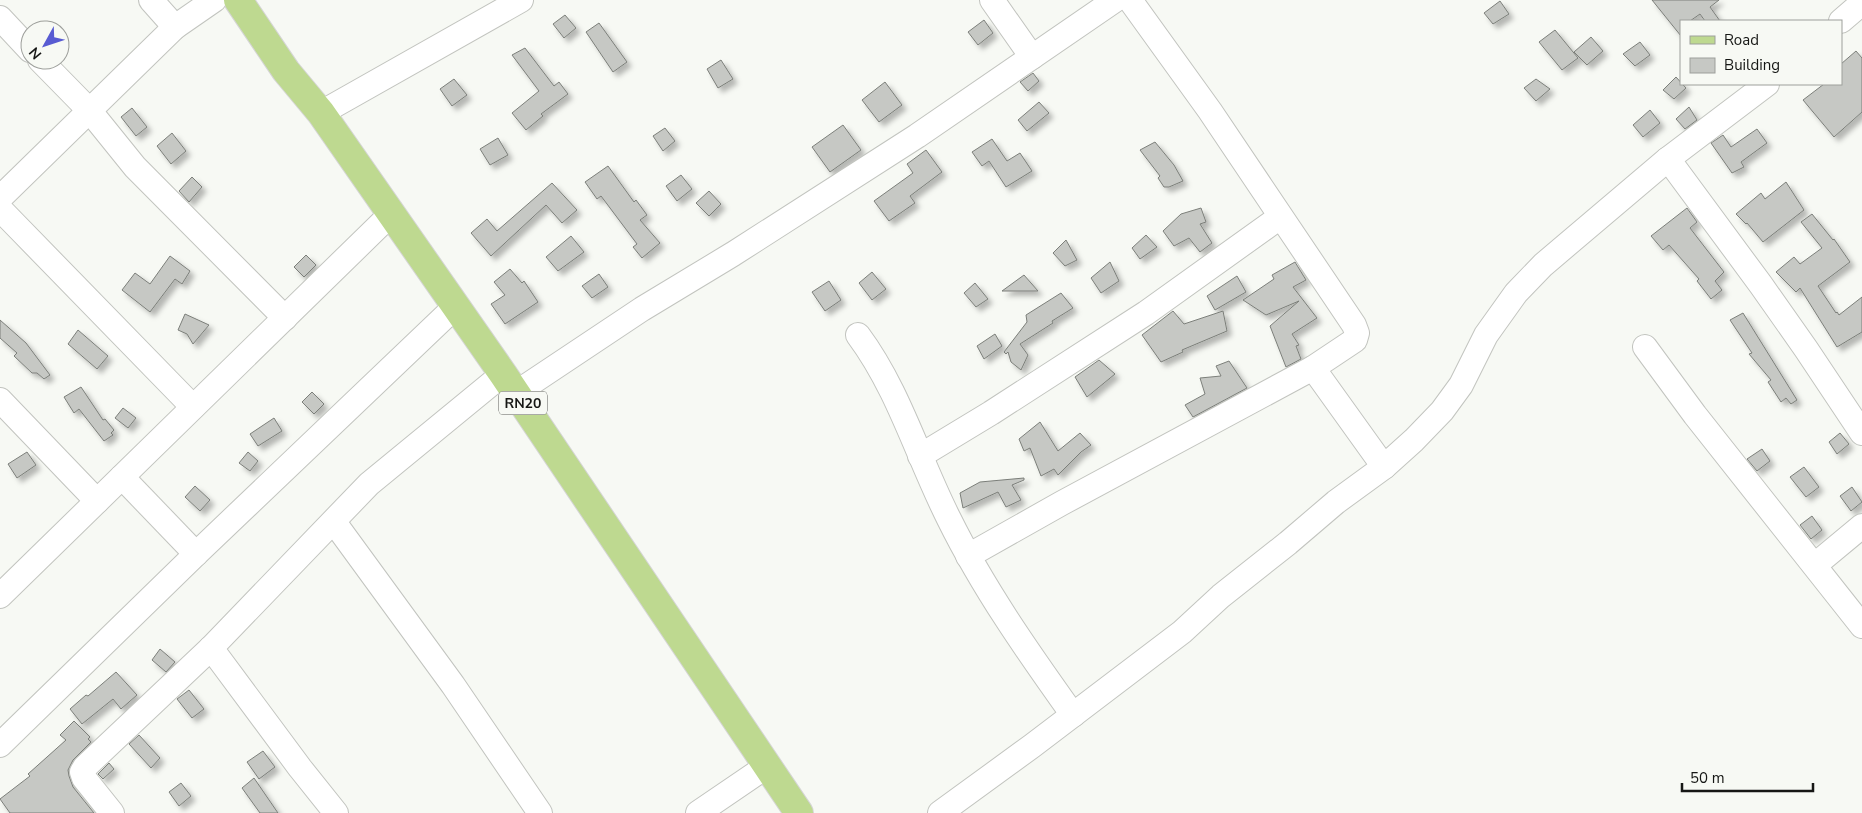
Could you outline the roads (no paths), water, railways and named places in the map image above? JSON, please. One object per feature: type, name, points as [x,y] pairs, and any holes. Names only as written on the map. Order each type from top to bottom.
[{"type":"main road","name":"RN20","points":[[238,0],[286,71],[321,114],[456,306],[799,813]]},
{"type":"street","points":[[151,0],[175,27]]},
{"type":"street","points":[[0,198],[175,27],[214,0]]},
{"type":"street","points":[[321,114],[521,0]]},
{"type":"street","points":[[992,0],[1032,57]]},
{"type":"street","points":[[112,813],[84,778],[82,772],[85,766],[211,648],[369,484],[509,383],[642,309],[733,254],[917,136],[1116,0]]},
{"type":"street","points":[[968,556],[1313,368],[1355,340],[1357,333],[1320,273],[1280,217],[1210,111],[1130,0]]},
{"type":"street","points":[[0,18],[20,39]]},
{"type":"street","points":[[50,70],[88,110],[135,167],[285,318]]},
{"type":"street","points":[[940,813],[1182,632],[1221,596],[1336,502],[1384,467],[1442,411],[1461,385],[1486,336],[1516,293],[1543,265],[1668,159],[1766,85]]},
{"type":"street","points":[[1668,159],[1761,285],[1862,434]]},
{"type":"street","points":[[0,209],[193,407]]},
{"type":"street","points":[[0,595],[392,214]]},
{"type":"street","points":[[920,456],[991,413],[1146,313],[1280,217]]},
{"type":"street","points":[[0,745],[196,554],[456,306]]},
{"type":"street","points":[[858,335],[886,379],[948,518],[968,556],[1032,658],[1072,715]]},
{"type":"street","points":[[1645,346],[1695,415],[1862,626]]},
{"type":"street","points":[[1313,368],[1384,467]]},
{"type":"street","points":[[0,400],[97,500]]},
{"type":"street","points":[[122,477],[196,554]]},
{"type":"street","points":[[334,522],[454,685],[540,813]]},
{"type":"street","points":[[1815,565],[1862,526]]},
{"type":"street","points":[[211,648],[300,768],[336,813]]},
{"type":"street","points":[[698,813],[767,766]]}]
